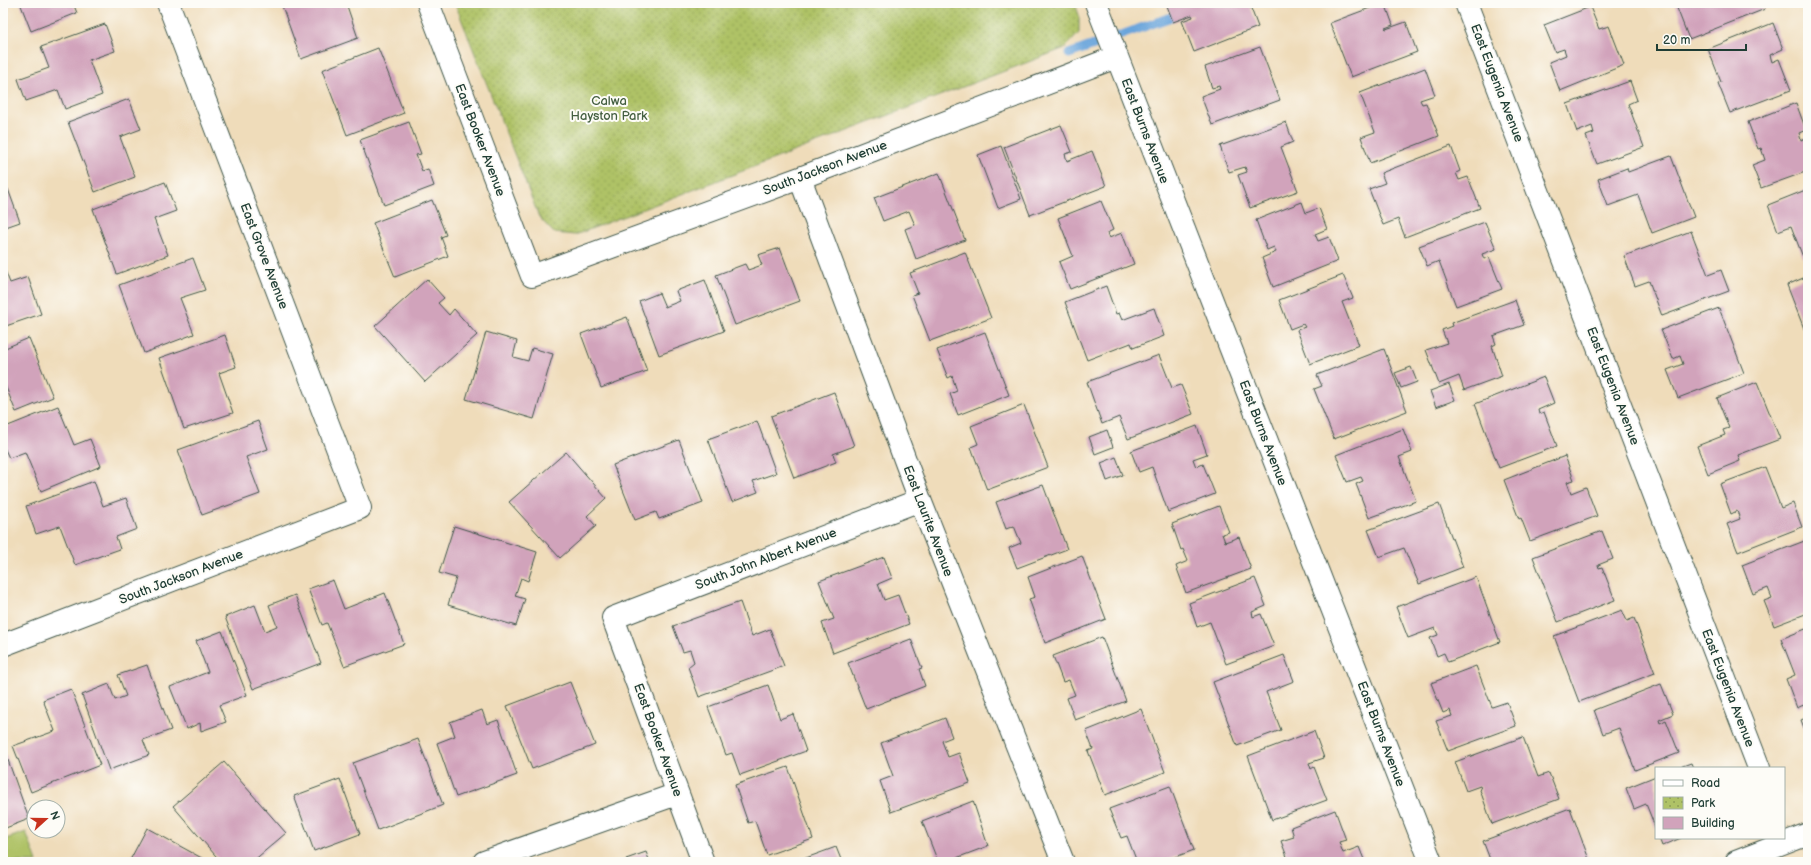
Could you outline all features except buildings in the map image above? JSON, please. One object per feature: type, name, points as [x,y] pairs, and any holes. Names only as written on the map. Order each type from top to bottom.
[{"type":"street","name":"East Grove Avenue","points":[[168,3],[360,508]]},
{"type":"street","name":"East Booker Avenue","points":[[428,3],[532,276]]},
{"type":"street","name":"East Burns Avenue","points":[[1096,3],[1431,862]]},
{"type":"street","name":"East Eugenia Avenue","points":[[1466,3],[1759,767]]},
{"type":"street","name":"South Jackson Avenue","points":[[532,276],[800,178],[1116,57]]},
{"type":"street","name":"East Laurite Avenue","points":[[800,178],[920,500],[1063,862]]},
{"type":"street","name":"South John Albert Avenue","points":[[613,618],[920,500]]},
{"type":"street","name":"South Jackson Avenue","points":[[4,643],[360,508]]},
{"type":"street","name":"East Booker Avenue","points":[[613,618],[703,862]]},
{"type":"street","points":[[484,862],[677,794]]},
{"type":"street","points":[[1786,837],[1808,834]]},
{"type":"street","points":[[1736,862],[1782,839]]},
{"type":"green space","name":"Calwa Hayston Park","points":[[455,3],[1075,3],[1079,15],[1079,33],[1065,48],[575,235],[554,233],[539,217]]},
{"type":"green space","points":[[26,832],[26,839],[29,839],[37,862],[3,862],[3,840]]},
{"type":"waterway","points":[[1069,54],[1182,13]]}]
